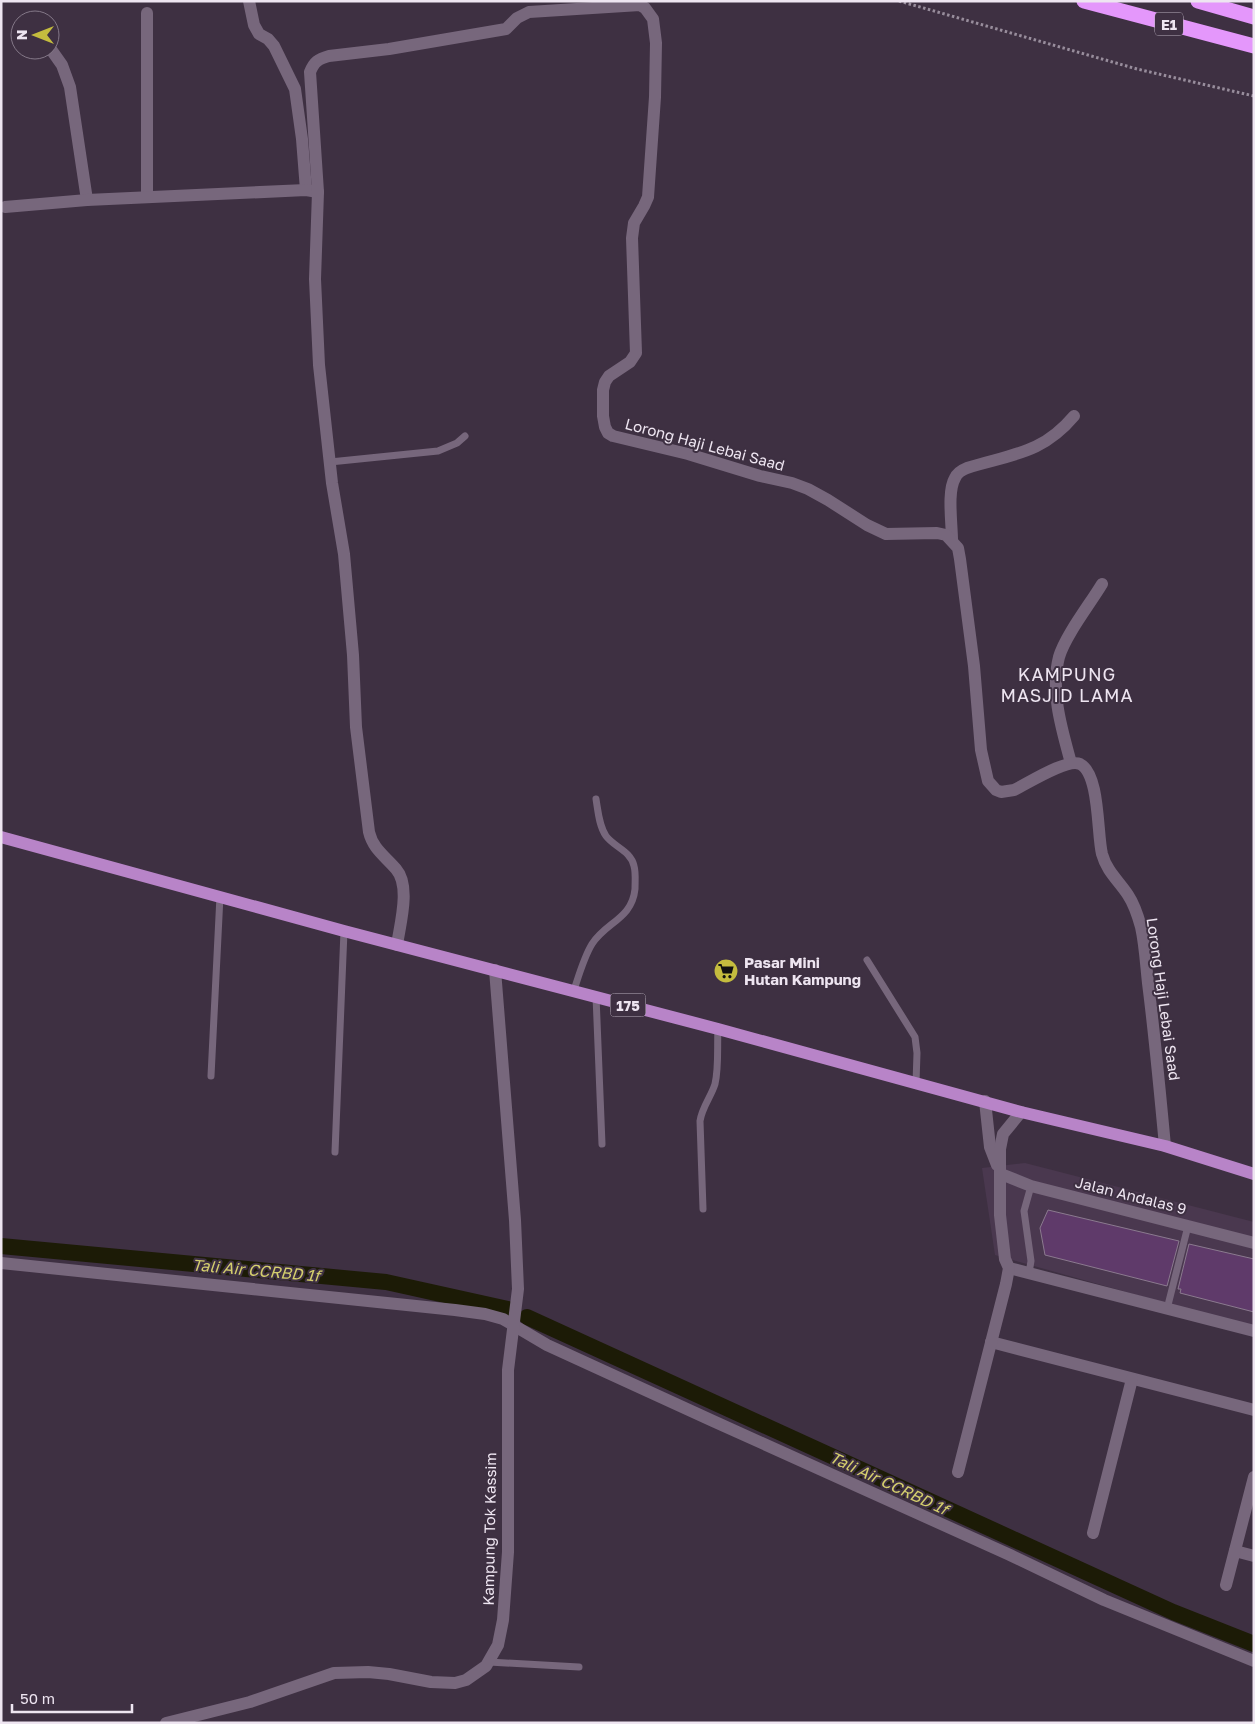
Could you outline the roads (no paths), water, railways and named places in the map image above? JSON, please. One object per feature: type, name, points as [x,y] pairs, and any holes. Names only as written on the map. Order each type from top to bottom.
[{"type":"highway","name":"E1","points":[[1084,1],[1254,46]]},
{"type":"highway","name":"E1","points":[[1198,1],[1254,16]]},
{"type":"main road","name":"175","points":[[1,837],[1021,1112],[1165,1146],[1254,1174]]},
{"type":"street","points":[[249,1],[254,25],[259,34],[268,39],[274,46],[295,90],[312,191],[319,365],[330,462],[347,579],[356,727],[368,832],[373,845],[397,870],[404,885],[397,944]]},
{"type":"street","name":"Lorong Haji Lebai Saad","points":[[312,191],[310,72],[319,58],[506,29],[523,14],[535,10],[631,5],[645,8],[650,14],[655,27],[655,97],[648,197],[634,223],[633,233],[636,353],[630,362],[609,376],[605,382],[603,390],[603,416],[608,433],[619,439],[688,454],[760,476],[792,483],[808,489],[867,525],[886,534],[937,533],[946,535],[952,540]]},
{"type":"street","points":[[147,13],[147,197]]},
{"type":"street","points":[[58,60],[70,87],[87,200]]},
{"type":"street","points":[[5,207],[87,200],[312,191]]},
{"type":"street","points":[[1074,416],[1053,438],[1037,447],[959,472],[955,477],[951,492],[952,540],[958,548],[960,559],[974,666],[981,750],[988,781],[992,787],[1001,792],[1014,790],[1059,767],[1071,763],[1058,709],[1059,658],[1067,640],[1102,584]]},
{"type":"street","name":"Lorong Haji Lebai Saad","points":[[1071,763],[1078,763],[1082,766],[1091,780],[1095,793],[1105,863],[1110,874],[1134,905],[1141,927],[1157,1047],[1165,1146]]},
{"type":"street","name":"Kampung Tok Kassim","points":[[166,1723],[250,1702],[334,1673],[368,1672],[390,1674],[444,1684],[466,1680],[477,1674],[489,1662],[498,1645],[507,1588],[508,1370],[518,1297],[518,1269],[495,970]]},
{"type":"street","points":[[985,1102],[990,1147],[1001,1174]]},
{"type":"street","points":[[958,1472],[1008,1268],[1005,1259],[1000,1216],[1000,1149],[1003,1134],[1021,1112]]},
{"type":"street","name":"Jalan Andalas 9","points":[[1001,1174],[1030,1186],[1254,1243]]},
{"type":"street","points":[[1,1263],[455,1310],[485,1314],[503,1319],[547,1345],[1010,1555],[1104,1600],[1254,1661]]},
{"type":"street","points":[[1008,1268],[1254,1331]]},
{"type":"street","points":[[991,1342],[1254,1410]]},
{"type":"street","points":[[1093,1533],[1132,1378]]},
{"type":"street","points":[[1226,1585],[1254,1477]]},
{"type":"street","points":[[1235,1551],[1254,1556]]},
{"type":"lane","points":[[330,462],[438,451],[456,444],[465,436]]},
{"type":"lane","points":[[574,990],[591,945],[599,935],[622,917],[630,908],[634,897],[634,864],[622,849],[607,837],[601,823],[596,799]]},
{"type":"lane","points":[[211,1076],[220,896]]},
{"type":"lane","points":[[335,1152],[344,931]]},
{"type":"lane","points":[[867,960],[914,1037],[917,1053],[916,1083]]},
{"type":"lane","points":[[596,996],[602,1144]]},
{"type":"lane","points":[[703,1209],[700,1121],[702,1110],[712,1093],[715,1083],[718,1029]]},
{"type":"lane","points":[[1029,1273],[1030,1261],[1024,1211],[1030,1186]]},
{"type":"lane","points":[[1167,1309],[1188,1226]]},
{"type":"lane","points":[[489,1662],[579,1667]]},
{"type":"waterway","name":"Tali Air CCRBD 1f","points":[[1,1246],[386,1282],[508,1309]]},
{"type":"waterway","name":"Tali Air CCRBD 1f","points":[[527,1317],[1173,1612],[1254,1644]]},
{"type":"place","name":"Pasar Mini Hutan Kampung","points":[[726,971]]},
{"type":"district","name":"KAMPUNG MASJID LAMA","points":[[1067,684]]}]
